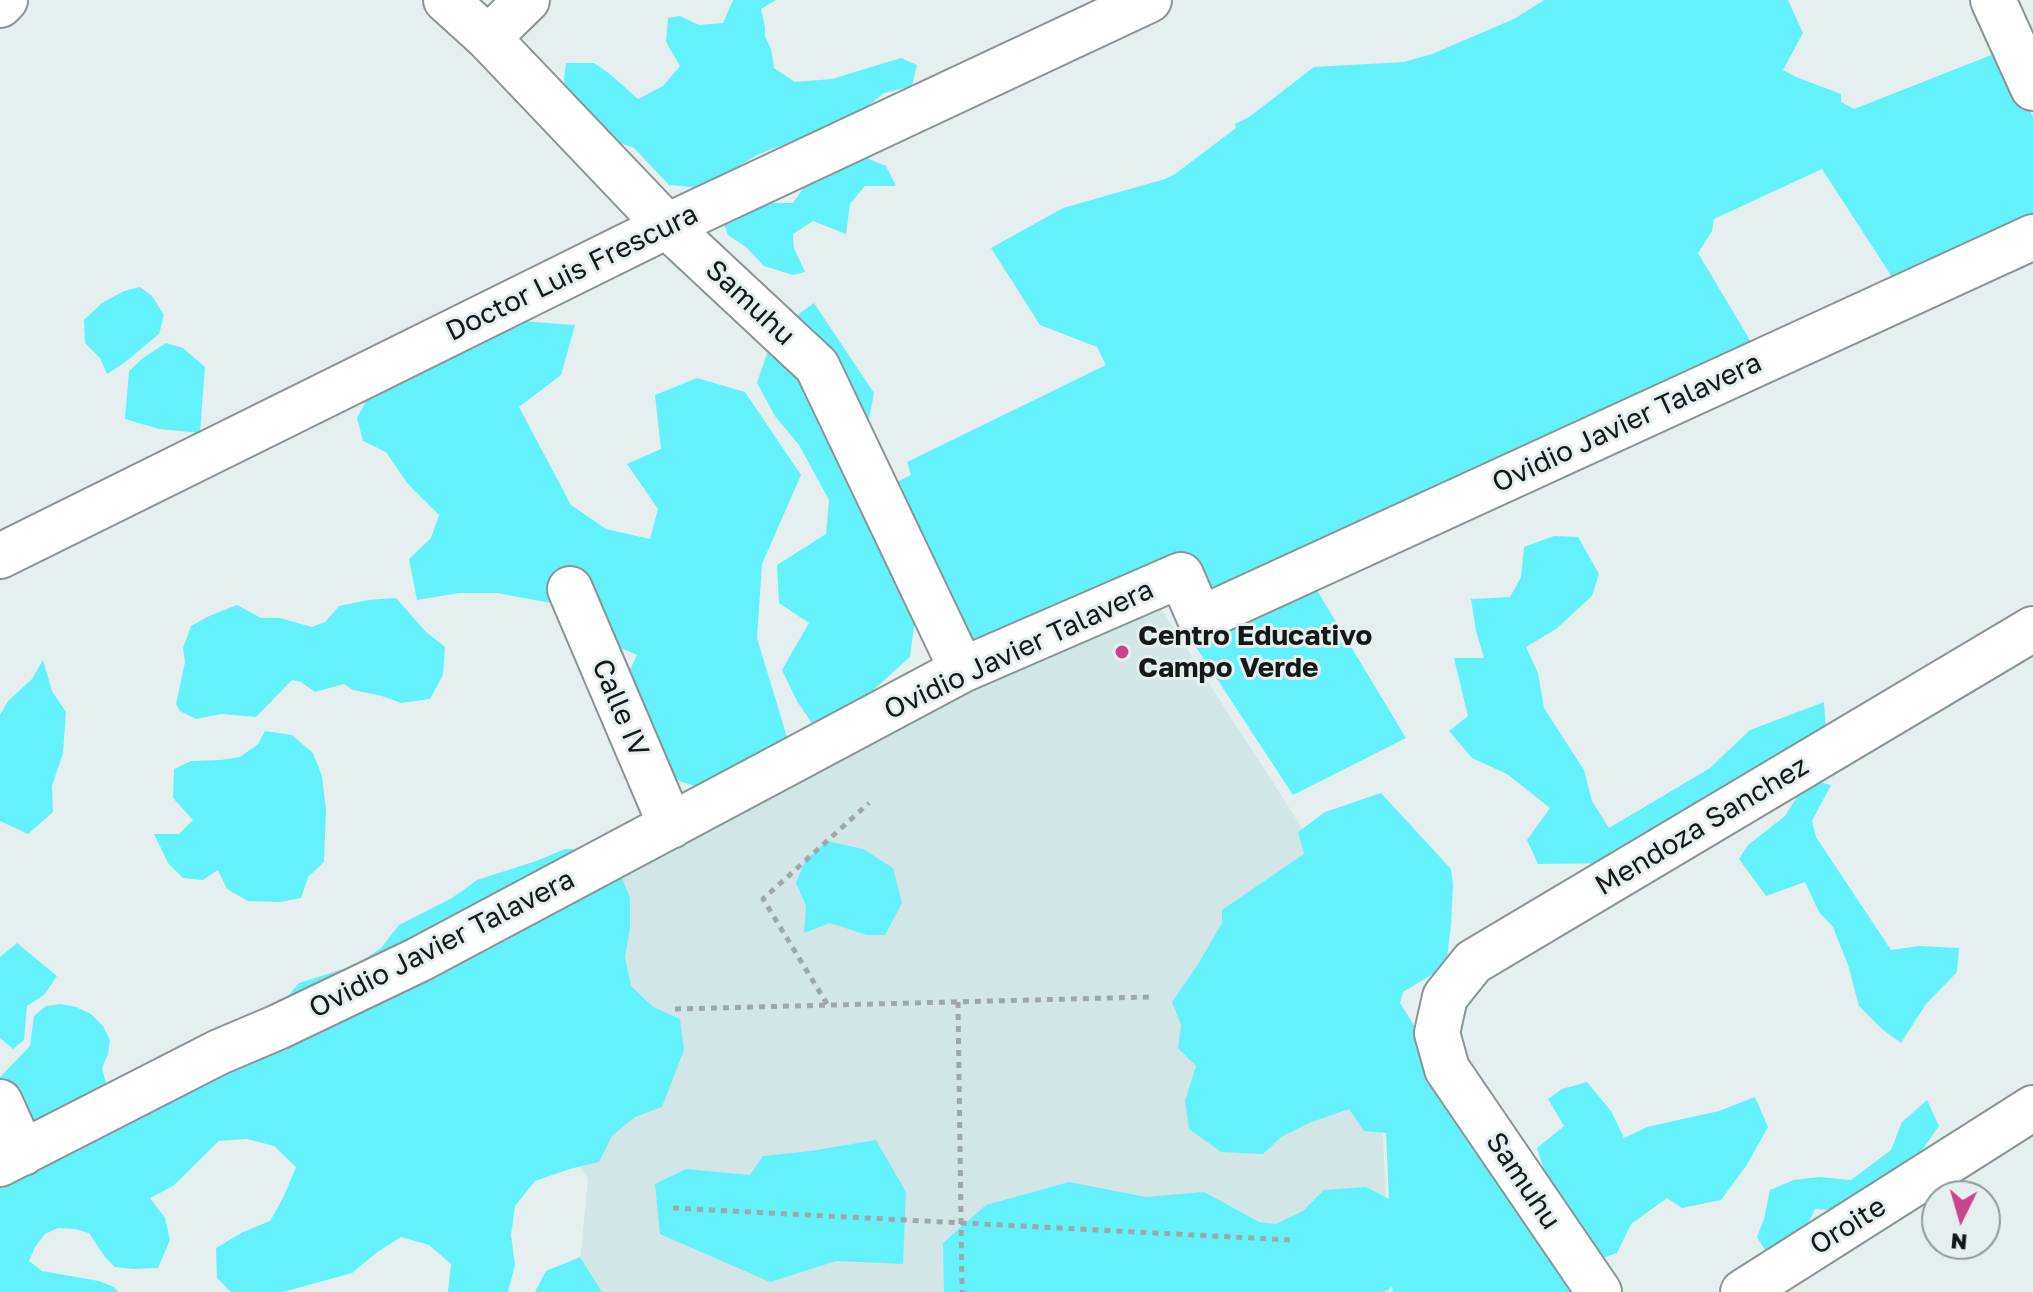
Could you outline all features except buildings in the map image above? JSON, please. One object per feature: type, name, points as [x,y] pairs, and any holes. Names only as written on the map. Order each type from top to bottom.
[{"type":"street","points":[[0,5],[5,0]]},
{"type":"street","name":"Samuhu","points":[[446,0],[488,38],[667,226],[817,366],[962,670]]},
{"type":"street","points":[[488,38],[527,0]]},
{"type":"street","name":"Doctor Luis Frescura","points":[[0,556],[667,226],[1149,0]]},
{"type":"street","points":[[1993,0],[2033,88]]},
{"type":"street","name":"Ovidio Javier Talavera","points":[[11,1158],[219,1052],[418,960],[962,670],[1181,575],[1200,619],[2033,237]]},
{"type":"street","name":"Calle IV","points":[[570,589],[671,826]]},
{"type":"street","name":"Mendoza Sanchez","points":[[1447,1069],[1437,1033],[1445,997],[1473,962],[2033,629]]},
{"type":"street","name":"Samuhu","points":[[1447,1069],[1599,1292]]},
{"type":"street","points":[[0,1102],[11,1158]]},
{"type":"street","name":"Oroite","points":[[1743,1292],[2033,1108]]},
{"type":"path","points":[[827,1005],[763,899],[869,803]]},
{"type":"path","points":[[675,1009],[1149,997]]},
{"type":"path","points":[[958,1002],[962,1292]]},
{"type":"path","points":[[673,1208],[1291,1240]]},
{"type":"shaded area","points":[[733,0],[776,0],[761,9],[765,36],[774,68],[795,82],[832,79],[901,58],[917,65],[912,86],[884,93],[863,110],[757,155],[702,188],[669,185],[634,148],[603,137],[566,106],[566,63],[594,63],[638,99],[663,86],[680,66],[666,42],[668,18],[680,16],[699,25],[723,23]]},
{"type":"shaded area","points":[[1544,0],[1788,0],[1803,33],[1783,70],[1841,94],[1841,102],[1854,109],[1999,52],[2033,117],[2033,216],[1894,280],[1822,169],[1714,219],[1712,231],[1698,253],[1754,347],[1300,562],[1406,738],[1293,795],[1160,592],[971,660],[891,485],[911,475],[907,462],[1106,365],[1097,347],[1040,325],[991,248],[1063,208],[1175,174],[1236,128],[1235,124],[1249,117],[1314,67],[1404,62],[1432,54],[1514,19]]},
{"type":"shaded area","points":[[864,157],[886,166],[896,186],[865,186],[850,204],[846,234],[813,221],[793,234],[794,248],[805,272],[793,275],[764,266],[746,247],[728,235],[721,216],[771,203],[793,203],[817,168]]},
{"type":"shaded area","points":[[140,287],[152,296],[164,315],[159,334],[107,374],[100,358],[85,343],[84,320],[102,303],[124,291]]},
{"type":"shaded area","points":[[814,303],[874,393],[868,424],[915,618],[910,657],[821,737],[797,701],[782,670],[809,623],[779,603],[777,565],[826,534],[829,500],[799,445],[775,416],[757,383],[774,332]]},
{"type":"shaded area","points":[[520,321],[575,325],[561,375],[519,407],[571,505],[606,529],[650,539],[658,509],[627,464],[661,449],[655,395],[697,378],[745,392],[801,475],[762,564],[757,638],[794,760],[727,796],[679,781],[643,754],[616,699],[637,655],[601,640],[557,604],[496,593],[459,593],[417,600],[409,559],[431,538],[439,515],[407,483],[386,452],[363,441],[357,418],[386,365],[417,349],[450,359]]},
{"type":"shaded area","points":[[166,343],[183,348],[205,367],[200,433],[159,429],[125,419],[129,371]]},
{"type":"shaded area","points":[[1554,536],[1578,537],[1599,574],[1592,596],[1556,629],[1526,647],[1538,673],[1544,708],[1584,770],[1592,801],[1609,828],[1710,768],[1750,730],[1824,702],[1826,730],[1756,820],[1718,817],[1623,863],[1538,864],[1527,840],[1550,808],[1507,774],[1472,758],[1449,731],[1468,716],[1454,658],[1484,658],[1471,599],[1510,597],[1521,577],[1524,547]]},
{"type":"shaded area","points":[[396,598],[426,632],[445,647],[443,675],[430,699],[401,703],[353,690],[344,684],[315,692],[292,680],[256,717],[221,714],[196,719],[180,711],[176,704],[185,662],[183,648],[191,626],[207,617],[237,605],[261,618],[280,618],[312,627],[325,622],[339,606]]},
{"type":"shaded area","points":[[1154,598],[1328,868],[1375,959],[1390,1292],[577,1292],[588,1179],[443,958]]},
{"type":"shaded area","points":[[43,660],[52,691],[66,712],[63,753],[52,786],[53,812],[28,834],[0,821],[0,715],[8,701],[32,679]]},
{"type":"shaded area","points":[[265,731],[292,735],[313,753],[322,776],[326,810],[324,862],[308,877],[301,898],[280,902],[248,901],[227,889],[218,870],[203,880],[183,878],[168,863],[154,834],[179,834],[193,820],[173,798],[174,769],[191,761],[240,757],[258,744]]},
{"type":"shaded area","points":[[1808,779],[1831,785],[1812,821],[1816,837],[1891,950],[1919,946],[1959,948],[1957,972],[1926,1004],[1901,1043],[1859,1006],[1833,927],[1819,912],[1805,882],[1766,896],[1739,859],[1748,845],[1785,816]]},
{"type":"shaded area","points":[[1381,793],[1451,869],[1453,885],[1446,966],[1403,992],[1400,1003],[1535,1219],[1546,1176],[1537,1148],[1564,1126],[1548,1099],[1562,1089],[1587,1082],[1611,1111],[1624,1138],[1647,1127],[1719,1111],[1755,1097],[1768,1127],[1746,1166],[1721,1200],[1682,1208],[1667,1198],[1631,1224],[1617,1253],[1569,1270],[1581,1292],[1393,1292],[1392,1287],[1384,1292],[944,1292],[943,1243],[986,1205],[1069,1182],[1146,1197],[1204,1192],[1259,1222],[1276,1224],[1303,1211],[1324,1190],[1366,1187],[1389,1199],[1386,1133],[1364,1131],[1349,1109],[1281,1137],[1263,1154],[1221,1152],[1189,1129],[1185,1101],[1196,1066],[1178,1048],[1181,1025],[1172,1002],[1222,923],[1222,910],[1304,854],[1298,832],[1325,812]]},
{"type":"shaded area","points":[[827,841],[863,849],[893,868],[902,903],[885,935],[867,935],[830,923],[804,933],[806,906],[796,883],[805,861]]},
{"type":"shaded area","points":[[565,849],[594,850],[618,868],[630,898],[630,928],[625,957],[631,986],[653,1007],[680,1019],[684,1050],[662,1107],[635,1117],[612,1136],[599,1162],[535,1181],[515,1206],[511,1235],[515,1265],[508,1292],[448,1292],[451,1264],[429,1245],[401,1237],[352,1273],[283,1292],[231,1292],[217,1278],[216,1248],[270,1221],[296,1167],[274,1146],[247,1139],[219,1141],[173,1186],[150,1198],[165,1218],[170,1240],[158,1268],[115,1267],[89,1233],[58,1228],[45,1234],[29,1261],[42,1271],[99,1281],[118,1292],[0,1292],[0,1077],[30,1046],[34,1016],[46,1006],[61,1004],[91,1014],[103,1026],[110,1040],[102,1068],[106,1083],[141,1086],[280,1005],[299,983],[356,965],[381,948],[399,925],[452,898],[477,880]]},
{"type":"shaded area","points":[[17,943],[57,976],[44,995],[27,1006],[24,1040],[13,1049],[0,1038],[0,957]]},
{"type":"shaded area","points":[[1927,1100],[1939,1126],[1913,1163],[1840,1211],[1815,1209],[1806,1228],[1770,1258],[1757,1237],[1770,1190],[1794,1180],[1819,1177],[1851,1180],[1891,1150],[1902,1122]]},
{"type":"shaded area","points":[[876,1140],[906,1192],[903,1264],[836,1261],[770,1282],[660,1234],[655,1184],[686,1169],[750,1175],[763,1156]]},
{"type":"shaded area","points":[[580,1257],[602,1292],[535,1292],[546,1271]]},
{"type":"place","name":"Centro Educativo Campo Verde","points":[[1122,652]]}]
